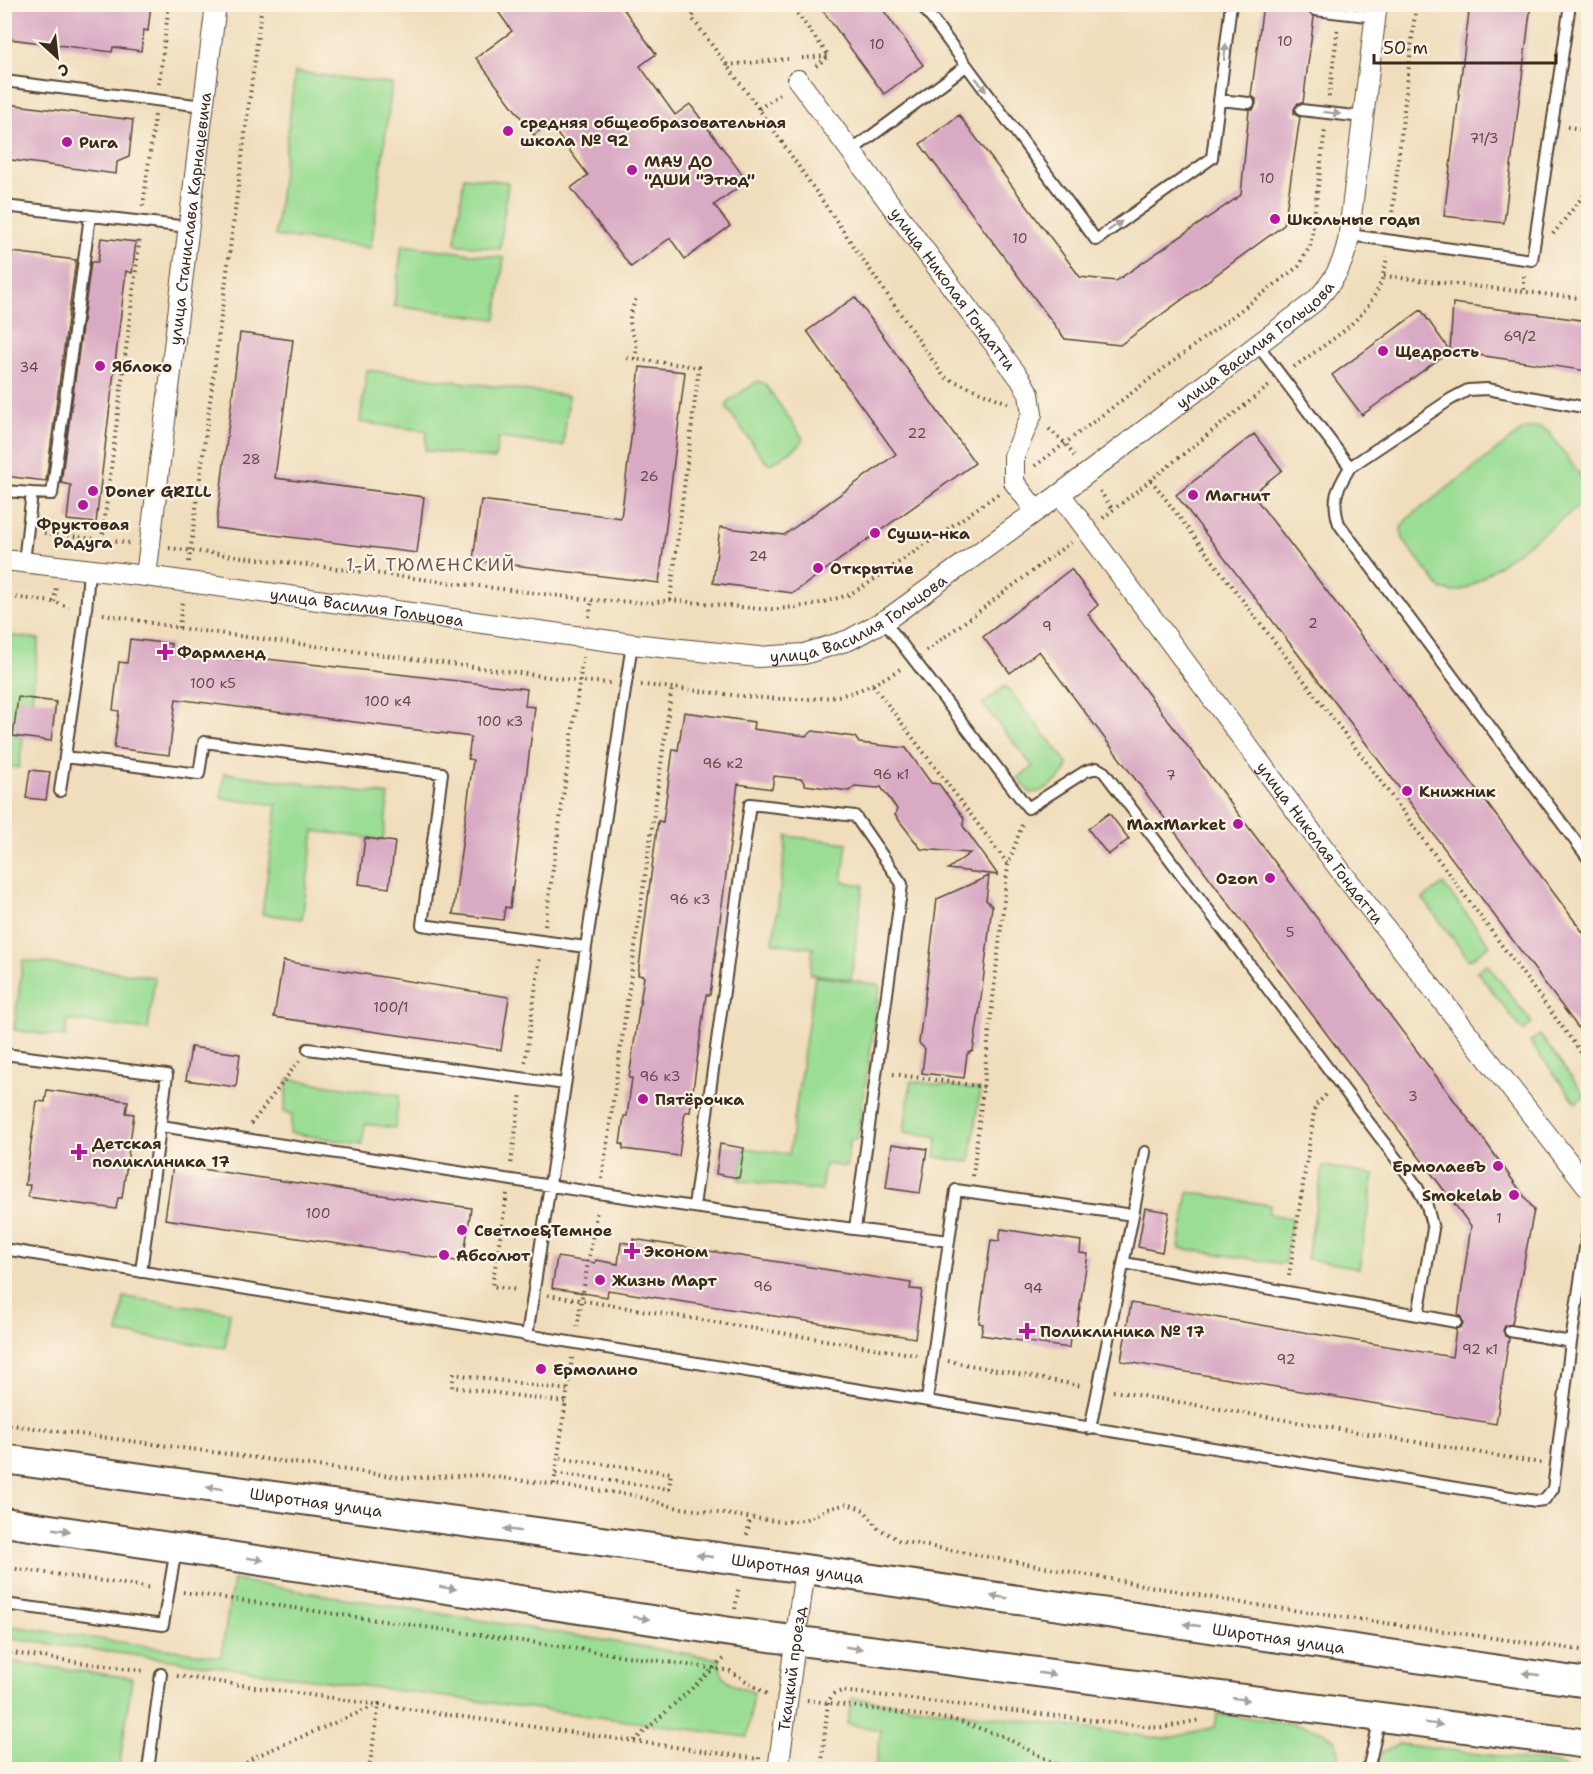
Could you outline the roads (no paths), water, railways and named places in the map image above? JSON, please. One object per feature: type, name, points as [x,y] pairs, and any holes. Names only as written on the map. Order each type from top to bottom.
[{"type":"main road","name":"Широтная улица","points":[[4,1459],[805,1569],[1588,1683]]},
{"type":"main road","points":[[4,1522],[796,1641],[1588,1744]]},
{"type":"street","name":"улица Станислава Карнацевича","points":[[146,576],[216,4]]},
{"type":"street","name":"улица Василия Гольцова","points":[[14,561],[146,576],[632,644],[758,657],[781,657],[827,648],[860,635],[884,621],[1060,494],[1314,302],[1326,290],[1345,258],[1377,11]]},
{"type":"street","name":"улица Николая Гондатти","points":[[798,80],[1022,380],[1029,394],[1032,414],[1014,456],[1014,482],[1036,511]]},
{"type":"street","name":"улица Николая Гондатти","points":[[1060,494],[1343,874],[1588,1187]]},
{"type":"street","name":"Ткацкий проезд","points":[[778,1770],[805,1569]]},
{"type":"lane","points":[[921,4],[1096,240],[1212,158],[1231,4]]},
{"type":"lane","points":[[1349,235],[1532,260],[1570,4]]},
{"type":"lane","points":[[1315,10],[1340,13],[1377,11]]},
{"type":"lane","points":[[851,151],[966,66]]},
{"type":"lane","points":[[4,81],[203,106]]},
{"type":"lane","points":[[1219,100],[1249,104]]},
{"type":"lane","points":[[1302,110],[1364,117]]},
{"type":"lane","points":[[4,206],[188,227]]},
{"type":"lane","points":[[4,491],[52,494],[90,216]]},
{"type":"lane","points":[[1257,344],[1350,467]]},
{"type":"lane","points":[[1588,408],[1487,389],[1468,390],[1350,467],[1337,489],[1334,508],[1339,524],[1588,858]]},
{"type":"lane","points":[[14,561],[27,531],[32,493]]},
{"type":"lane","points":[[60,791],[86,611],[89,570]]},
{"type":"lane","points":[[884,621],[1028,808],[1086,771],[1097,768],[1104,772],[1416,1185],[1427,1206],[1432,1229],[1418,1315]]},
{"type":"lane","points":[[527,1336],[632,644]]},
{"type":"lane","points":[[65,757],[199,774],[204,742],[442,773],[422,925],[586,947]]},
{"type":"lane","points":[[694,1206],[750,804],[855,816],[902,884],[855,1229]]},
{"type":"lane","points":[[308,1049],[565,1084]]},
{"type":"lane","points":[[4,1054],[167,1075],[141,1272]]},
{"type":"lane","points":[[161,1126],[694,1206],[949,1240]]},
{"type":"lane","points":[[1090,1429],[1145,1152]]},
{"type":"lane","points":[[927,1400],[956,1190],[1133,1215]]},
{"type":"lane","points":[[4,1249],[1536,1501],[1544,1500],[1553,1489],[1588,1228]]},
{"type":"lane","points":[[1124,1263],[1456,1322]]},
{"type":"lane","points":[[1510,1331],[1571,1342]]},
{"type":"lane","points":[[4,1604],[163,1624],[177,1547]]},
{"type":"lane","points":[[147,1770],[161,1674]]},
{"type":"lane","points":[[1368,1770],[1380,1717]]},
{"type":"place","name":"средняя общеобразовательная школа № 92","points":[[508,131]]},
{"type":"place","name":"Рига","points":[[67,142]]},
{"type":"place","name":"МАУ ДО \"ДШИ \"Этюд\"","points":[[632,170]]},
{"type":"place","name":"Школьные годы","points":[[1275,219]]},
{"type":"place","name":"Щедрость","points":[[1383,351]]},
{"type":"place","name":"Яблоко","points":[[100,366]]},
{"type":"place","name":"Doner GRILL","points":[[93,491]]},
{"type":"place","name":"Магнит","points":[[1193,495]]},
{"type":"place","name":"Фруктовая Радуга","points":[[83,505]]},
{"type":"place","name":"Суши-нка","points":[[875,533]]},
{"type":"place","name":"Открытие","points":[[818,568]]},
{"type":"place","name":"Фармленд","points":[[165,652]]},
{"type":"place","name":"Книжник","points":[[1407,791]]},
{"type":"place","name":"MaxMarket","points":[[1238,824]]},
{"type":"place","name":"Ozon","points":[[1270,878]]},
{"type":"place","name":"Пятёрочка","points":[[643,1099]]},
{"type":"place","name":"Детская поликлиника 17","points":[[79,1152]]},
{"type":"place","name":"ЕрмолаевЪ","points":[[1498,1166]]},
{"type":"place","name":"Smokelab","points":[[1514,1195]]},
{"type":"place","name":"Светлое&Темное","points":[[462,1230]]},
{"type":"place","name":"Эконом","points":[[632,1251]]},
{"type":"place","name":"Абсолют","points":[[444,1255]]},
{"type":"place","name":"Жизнь Март","points":[[600,1280]]},
{"type":"place","name":"Поликлиника № 17","points":[[1027,1331]]},
{"type":"place","name":"Ермолино","points":[[541,1369]]},
{"type":"district","name":"1-Й ТЮМЕНСКИЙ","points":[[431,565]]}]
